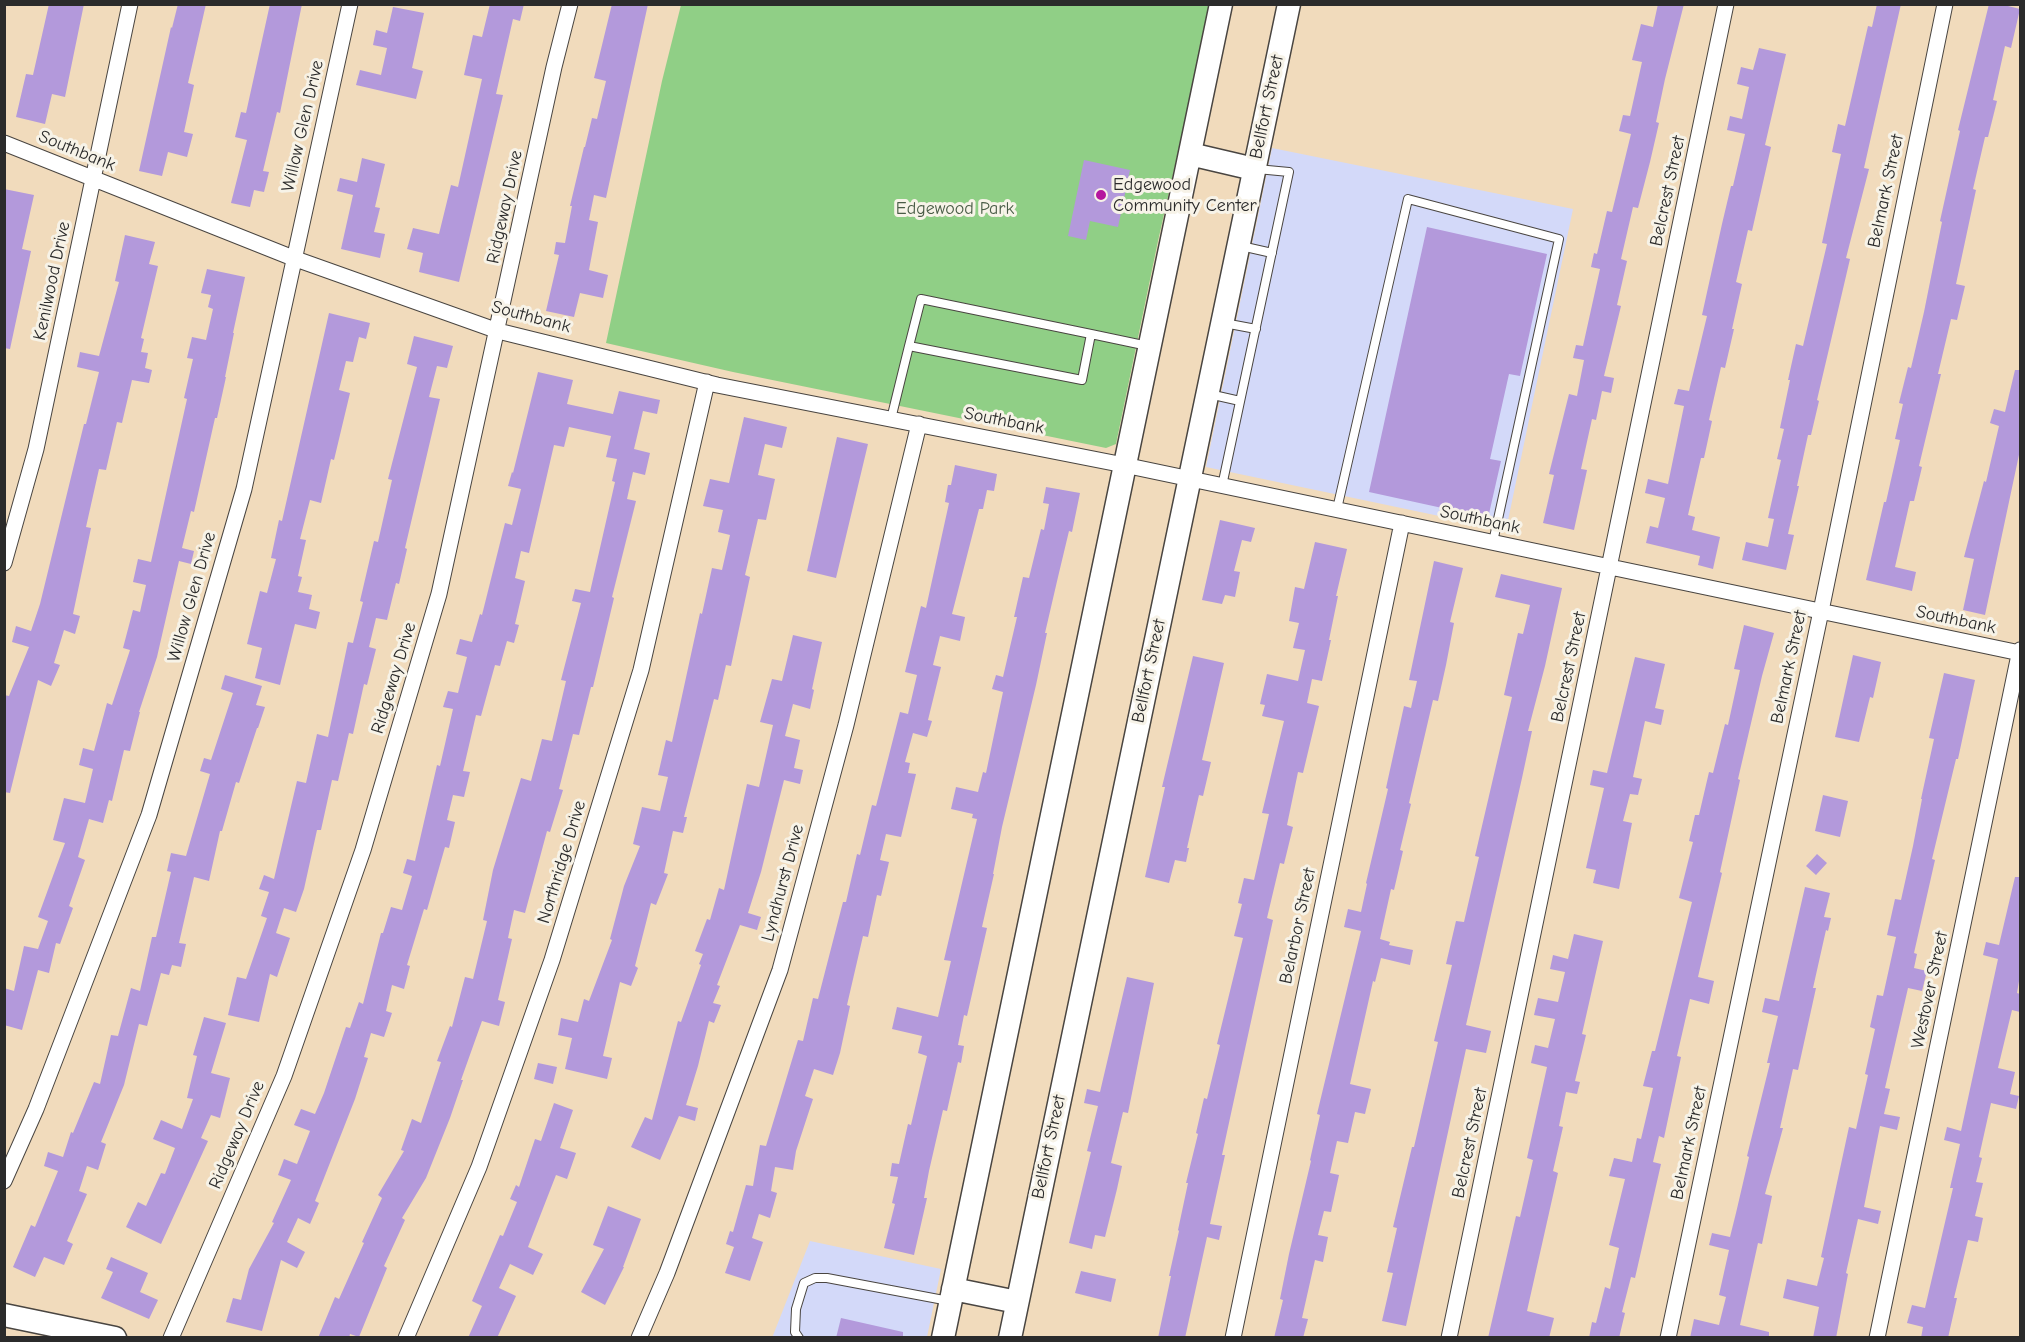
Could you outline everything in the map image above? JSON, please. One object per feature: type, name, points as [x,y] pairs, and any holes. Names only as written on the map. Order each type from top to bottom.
[{"type":"main road","points":[[943,1338],[1221,4]]},
{"type":"main road","name":"Bellfort Street","points":[[1010,1338],[1289,4]]},
{"type":"main road","points":[[1190,154],[1254,169]]},
{"type":"main road","points":[[952,1295],[1017,1302]]},
{"type":"main road","points":[[4,1315],[115,1338]]},
{"type":"street","name":"Kenilwood Drive","points":[[4,563],[36,449],[129,4]]},
{"type":"street","name":"Willow Glen Drive","points":[[4,1181],[36,1110],[150,815],[244,489],[350,4]]},
{"type":"street","name":"Ridgeway Drive","points":[[171,1338],[284,1076],[363,850],[440,594],[554,67],[570,4]]},
{"type":"street","name":"Belcrest Street","points":[[1449,1338],[1726,4]]},
{"type":"street","name":"Belmark Street","points":[[1668,1338],[1821,611],[1945,4]]},
{"type":"street","name":"Southbank","points":[[4,143],[293,258],[498,331],[707,382],[1124,465],[2020,652]]},
{"type":"street","name":"Northridge Drive","points":[[406,1338],[479,1167],[552,960],[640,670],[707,382]]},
{"type":"street","name":"Lyndhurst Drive","points":[[639,1338],[667,1273],[780,970],[846,724],[919,424]]},
{"type":"street","name":"Belarbor Street","points":[[1233,1338],[1402,523]]},
{"type":"street","name":"Westover Street","points":[[1877,1338],[2020,652]]},
{"type":"lane","points":[[1222,486],[1289,172],[1254,169]]},
{"type":"lane","points":[[1337,509],[1408,199],[1559,239],[1493,542]]},
{"type":"lane","points":[[1239,245],[1272,253]]},
{"type":"lane","points":[[891,419],[921,299],[1150,346]]},
{"type":"lane","points":[[1222,322],[1256,329]]},
{"type":"lane","points":[[909,346],[1082,380],[1091,334]]},
{"type":"lane","points":[[1207,393],[1240,401]]},
{"type":"lane","points":[[799,1338],[795,1332],[796,1309],[804,1283],[815,1278],[952,1295]]},
{"type":"shaded area","points":[[1272,148],[1573,209],[1506,530],[1206,467]]},
{"type":"shaded area","points":[[810,1241],[941,1269],[927,1337],[772,1338]]},
{"type":"green space","name":"Edgewood Park","points":[[681,5],[1211,5],[1158,241],[1116,444],[1106,448],[733,372],[606,343],[662,81]]},
{"type":"building","points":[[49,4],[84,4],[65,97],[52,94],[45,124],[16,117],[26,74],[33,75]]},
{"type":"building","points":[[178,4],[206,4],[188,83],[194,85],[184,132],[193,134],[187,157],[168,152],[162,176],[139,171]]},
{"type":"building","points":[[270,4],[302,4],[280,113],[277,112],[263,171],[269,172],[264,192],[254,190],[250,207],[231,203],[247,140],[235,137],[241,112],[246,113]]},
{"type":"building","points":[[490,4],[524,4],[520,21],[513,19],[496,94],[503,95],[459,282],[419,272],[423,253],[407,249],[413,228],[439,234],[451,185],[458,187],[482,79],[464,75],[473,35],[482,37]]},
{"type":"building","points":[[612,4],[648,4],[606,198],[594,195],[589,220],[598,222],[589,270],[608,275],[603,298],[580,293],[574,317],[546,311],[559,255],[554,254],[556,242],[565,243],[572,206],[570,206],[584,147],[592,118],[597,119],[606,81],[594,78]]},
{"type":"building","points":[[1658,4],[1684,4],[1665,79],[1656,122],[1659,123],[1650,162],[1638,208],[1633,207],[1621,259],[1627,261],[1617,305],[1621,306],[1604,376],[1614,378],[1611,393],[1602,391],[1596,420],[1592,419],[1581,469],[1587,470],[1574,530],[1543,523],[1554,475],[1549,474],[1569,394],[1577,396],[1584,360],[1573,358],[1576,345],[1583,346],[1600,269],[1591,267],[1594,253],[1597,254],[1607,211],[1612,212],[1631,134],[1619,131],[1623,115],[1630,116],[1642,62],[1632,60],[1641,24],[1653,27]]},
{"type":"building","points":[[1877,4],[1901,4],[1864,168],[1869,169],[1846,258],[1850,259],[1817,400],[1819,401],[1811,435],[1808,435],[1797,486],[1799,486],[1788,534],[1794,535],[1786,570],[1742,560],[1746,542],[1768,547],[1774,519],[1768,518],[1781,460],[1777,459],[1784,429],[1780,428],[1790,380],[1788,380],[1796,344],[1803,346],[1827,244],[1822,243],[1841,154],[1832,152],[1838,124],[1845,126],[1868,26],[1872,27]]},
{"type":"building","points":[[1989,4],[2020,9],[2011,48],[2005,46],[1993,100],[1997,101],[1988,137],[1985,137],[1973,189],[1976,190],[1956,284],[1965,286],[1957,320],[1951,319],[1938,374],[1941,374],[1919,466],[1922,467],[1914,501],[1910,501],[1895,567],[1916,572],[1912,591],[1866,580],[1900,440],[1895,439],[1903,404],[1899,403],[1908,367],[1911,368],[1924,312],[1942,222],[1940,221],[1960,131],[1958,130]]},
{"type":"building","points":[[393,7],[424,13],[412,68],[423,71],[416,99],[356,85],[360,70],[381,75],[387,48],[373,45],[376,30],[387,33]]},
{"type":"building","points":[[1759,48],[1786,54],[1765,145],[1771,147],[1752,231],[1748,230],[1736,282],[1742,284],[1732,329],[1734,329],[1725,368],[1721,367],[1709,420],[1712,421],[1704,458],[1701,458],[1688,515],[1695,517],[1692,530],[1720,537],[1713,569],[1698,565],[1700,556],[1646,543],[1650,526],[1658,528],[1665,498],[1645,493],[1648,479],[1668,484],[1684,406],[1674,404],[1678,389],[1689,391],[1707,316],[1702,315],[1745,134],[1727,130],[1730,116],[1742,119],[1749,87],[1737,84],[1741,67],[1753,70]]},
{"type":"building","points":[[362,158],[385,164],[375,207],[380,208],[374,232],[385,234],[380,258],[341,249],[353,195],[337,191],[340,178],[357,182]]},
{"type":"building","name":"Edgewood Community Center","points":[[1084,160],[1130,170],[1118,227],[1090,221],[1086,240],[1068,236]]},
{"type":"building","points":[[4,189],[34,195],[22,249],[31,251],[10,349],[4,348]]},
{"type":"building","points":[[1427,227],[1547,254],[1520,376],[1509,374],[1490,459],[1501,461],[1488,518],[1369,492]]},
{"type":"building","points":[[125,235],[155,242],[149,264],[158,266],[141,338],[144,339],[141,352],[148,353],[145,368],[152,370],[149,383],[132,380],[122,423],[117,422],[106,470],[99,469],[86,527],[91,528],[73,614],[80,616],[75,634],[64,630],[54,663],[60,665],[51,686],[38,680],[10,793],[4,792],[4,695],[9,696],[29,647],[12,642],[16,626],[31,631],[40,604],[99,372],[77,367],[80,352],[99,356],[119,282],[115,281]]},
{"type":"building","points":[[207,269],[245,277],[217,418],[215,418],[194,512],[191,511],[182,548],[194,551],[191,564],[179,561],[157,657],[139,712],[130,751],[124,750],[112,801],[109,800],[103,823],[89,819],[78,857],[85,860],[69,906],[73,908],[60,944],[56,943],[49,973],[38,970],[22,1030],[4,1025],[4,988],[14,991],[24,946],[38,949],[48,921],[38,917],[65,843],[53,840],[64,798],[85,803],[93,769],[79,765],[83,748],[94,751],[107,703],[112,705],[130,650],[123,648],[133,610],[140,612],[146,585],[133,582],[138,559],[151,562],[187,399],[184,398],[193,359],[187,358],[192,337],[206,340],[213,309],[208,307],[211,295],[201,293]]},
{"type":"building","points":[[329,313],[370,323],[366,339],[359,337],[353,362],[346,361],[339,390],[350,393],[334,460],[331,459],[321,503],[310,500],[300,539],[306,540],[298,576],[302,577],[298,592],[312,595],[309,609],[320,612],[316,629],[295,624],[280,685],[255,678],[262,648],[247,644],[260,591],[267,593],[276,559],[271,558],[279,520],[282,521]]},
{"type":"building","points":[[414,336],[453,346],[447,368],[437,366],[429,397],[440,399],[405,548],[407,549],[399,584],[396,583],[387,620],[376,618],[369,647],[376,649],[367,685],[364,684],[353,734],[349,733],[338,781],[332,780],[321,830],[317,830],[304,889],[296,912],[284,908],[276,933],[290,938],[277,977],[270,974],[259,1022],[228,1015],[237,977],[246,979],[267,918],[261,916],[269,892],[259,889],[264,875],[274,879],[297,781],[306,783],[317,734],[328,737],[348,642],[353,643],[374,541],[378,542],[392,480],[388,479],[417,367],[407,364]]},
{"type":"building","points":[[2015,370],[2020,370],[2020,450],[1985,615],[1963,610],[1974,559],[1964,557],[1984,481],[1986,482],[1999,426],[1990,423],[1994,409],[2005,412]]},
{"type":"building","points":[[538,372],[573,380],[567,404],[613,414],[619,391],[660,400],[657,414],[643,411],[634,449],[650,453],[645,475],[633,472],[627,499],[636,501],[593,687],[591,687],[579,735],[573,734],[559,789],[563,790],[550,832],[547,831],[525,913],[514,910],[508,938],[512,939],[498,1000],[505,1002],[499,1026],[482,1021],[450,1118],[426,1178],[402,1218],[405,1220],[384,1266],[387,1268],[359,1337],[350,1334],[349,1338],[318,1338],[335,1297],[339,1299],[364,1243],[362,1242],[382,1198],[378,1195],[404,1151],[401,1150],[412,1119],[421,1123],[441,1062],[437,1061],[450,1026],[452,1027],[465,977],[473,979],[487,921],[483,920],[493,870],[521,778],[531,781],[542,739],[552,741],[566,681],[561,680],[581,603],[572,601],[575,589],[590,592],[615,482],[612,481],[617,459],[606,457],[611,436],[569,427],[564,447],[554,445],[529,553],[521,551],[515,578],[525,581],[515,624],[519,625],[514,643],[507,641],[500,666],[495,665],[481,716],[476,715],[463,771],[470,772],[464,797],[453,795],[447,820],[455,822],[449,848],[445,847],[427,910],[424,909],[407,965],[410,966],[404,989],[392,985],[386,1011],[392,1013],[384,1037],[371,1033],[364,1057],[368,1058],[355,1099],[315,1201],[319,1203],[310,1224],[298,1218],[287,1242],[305,1252],[297,1268],[281,1260],[262,1331],[226,1322],[233,1298],[241,1300],[249,1269],[274,1223],[272,1222],[291,1180],[278,1175],[284,1159],[297,1164],[310,1131],[294,1125],[301,1109],[315,1114],[346,1027],[350,1028],[359,1002],[363,1004],[381,933],[383,933],[391,907],[402,910],[412,876],[403,873],[407,859],[415,861],[437,765],[440,766],[453,709],[443,707],[448,691],[458,693],[467,657],[456,654],[460,639],[472,642],[480,614],[482,615],[505,523],[512,525],[521,489],[508,486]]},
{"type":"building","points":[[744,417],[787,427],[782,448],[765,444],[758,475],[775,479],[766,520],[758,519],[745,575],[750,577],[731,666],[726,665],[718,700],[714,699],[684,817],[687,817],[683,833],[673,831],[664,873],[668,874],[656,905],[651,903],[635,966],[638,968],[631,986],[620,982],[603,1056],[612,1058],[607,1079],[565,1069],[572,1038],[558,1035],[561,1018],[578,1022],[584,999],[589,1001],[612,940],[610,939],[624,886],[640,846],[633,844],[642,807],[660,811],[668,777],[658,775],[666,740],[672,742],[712,568],[722,570],[730,535],[718,532],[723,510],[703,506],[710,479],[729,483]]},
{"type":"building","points":[[837,437],[868,444],[836,578],[807,571]]},
{"type":"building","points":[[955,465],[997,474],[994,491],[987,490],[983,509],[979,509],[952,614],[965,617],[960,641],[940,636],[933,665],[941,667],[928,720],[932,721],[927,737],[913,733],[905,762],[910,763],[908,773],[916,774],[901,837],[886,834],[880,860],[889,862],[881,896],[877,895],[868,937],[863,936],[847,1005],[850,1006],[840,1053],[833,1075],[814,1069],[805,1096],[813,1099],[796,1151],[793,1170],[775,1167],[771,1191],[777,1193],[770,1218],[759,1214],[752,1238],[763,1242],[750,1281],[725,1273],[734,1247],[726,1244],[730,1231],[733,1232],[746,1185],[753,1186],[760,1145],[766,1146],[798,1040],[803,1041],[813,998],[818,999],[843,902],[846,902],[857,854],[860,855],[872,805],[876,806],[900,712],[908,714],[917,675],[905,672],[921,606],[926,608],[949,503],[945,502],[948,485],[951,485]]},
{"type":"building","points":[[1046,487],[1080,493],[1072,532],[1069,531],[1058,577],[1036,685],[1002,827],[982,927],[987,928],[958,1045],[964,1046],[961,1063],[958,1062],[947,1111],[943,1110],[914,1255],[884,1248],[895,1204],[892,1203],[898,1177],[890,1176],[892,1163],[899,1164],[908,1124],[911,1125],[927,1056],[918,1053],[922,1036],[892,1029],[897,1007],[938,1017],[951,961],[944,960],[977,819],[972,818],[973,814],[951,809],[956,787],[978,792],[983,772],[986,773],[1003,692],[992,689],[996,675],[1003,677],[1017,617],[1014,617],[1023,577],[1029,578],[1041,529],[1044,530],[1049,504],[1043,503]]},
{"type":"building","points":[[1220,520],[1255,528],[1251,542],[1242,540],[1234,571],[1240,572],[1235,597],[1225,595],[1222,604],[1202,600]]},
{"type":"building","points":[[1315,542],[1347,549],[1336,596],[1338,596],[1329,640],[1331,640],[1322,681],[1312,679],[1307,703],[1319,706],[1303,773],[1298,772],[1287,825],[1293,827],[1284,864],[1280,863],[1267,918],[1273,920],[1222,1155],[1225,1155],[1210,1224],[1222,1226],[1219,1240],[1207,1237],[1185,1338],[1158,1338],[1188,1183],[1186,1183],[1198,1134],[1196,1133],[1204,1098],[1207,1099],[1220,1045],[1217,1044],[1243,938],[1234,936],[1242,904],[1238,903],[1244,878],[1254,880],[1269,814],[1262,813],[1284,721],[1262,716],[1265,705],[1260,704],[1267,674],[1298,681],[1305,650],[1293,648],[1299,623],[1289,621],[1295,587],[1304,589]]},
{"type":"building","points":[[1434,561],[1463,568],[1450,622],[1454,623],[1438,701],[1433,700],[1409,803],[1411,804],[1400,850],[1403,851],[1394,890],[1391,889],[1380,939],[1390,942],[1389,945],[1413,950],[1410,965],[1381,958],[1375,982],[1373,981],[1350,1084],[1371,1089],[1365,1114],[1355,1112],[1348,1143],[1337,1141],[1330,1173],[1339,1175],[1331,1212],[1324,1211],[1318,1235],[1328,1237],[1323,1262],[1315,1260],[1302,1318],[1308,1319],[1303,1338],[1274,1338],[1283,1300],[1280,1299],[1289,1254],[1320,1115],[1317,1114],[1361,931],[1344,927],[1348,909],[1361,912],[1404,706],[1411,708],[1417,681],[1409,680]]},
{"type":"building","points":[[1501,574],[1562,588],[1528,731],[1532,731],[1466,1025],[1491,1031],[1486,1053],[1466,1049],[1406,1326],[1382,1321],[1393,1273],[1387,1272],[1397,1228],[1393,1227],[1438,1042],[1434,1041],[1452,965],[1446,964],[1456,921],[1464,922],[1479,857],[1475,856],[1512,697],[1504,695],[1518,633],[1523,634],[1530,605],[1495,597]]},
{"type":"building","points":[[1744,625],[1774,633],[1738,779],[1740,780],[1720,872],[1722,873],[1698,977],[1714,981],[1709,1004],[1690,999],[1677,1056],[1681,1057],[1664,1138],[1659,1136],[1653,1162],[1661,1164],[1635,1278],[1631,1277],[1622,1312],[1625,1313],[1619,1338],[1589,1338],[1592,1322],[1596,1323],[1605,1287],[1610,1289],[1619,1248],[1609,1245],[1625,1179],[1609,1176],[1614,1158],[1632,1162],[1637,1138],[1641,1139],[1653,1088],[1643,1086],[1652,1051],[1655,1051],[1692,902],[1679,898],[1693,842],[1689,841],[1695,815],[1699,815],[1709,772],[1713,773],[1725,724],[1728,725],[1740,670],[1734,669]]},
{"type":"building","points":[[793,635],[822,642],[810,709],[793,704],[785,736],[800,740],[794,768],[803,770],[800,784],[784,780],[761,872],[748,913],[761,917],[757,930],[740,925],[717,985],[720,986],[713,1003],[721,1005],[714,1023],[709,1021],[686,1105],[698,1108],[695,1121],[679,1116],[660,1160],[631,1147],[645,1117],[652,1120],[678,1021],[681,1022],[701,965],[699,964],[703,954],[695,951],[707,919],[710,920],[719,888],[724,890],[747,784],[759,787],[773,725],[760,722],[772,679],[782,681]]},
{"type":"building","points":[[1853,655],[1881,662],[1873,698],[1870,697],[1859,742],[1835,737]]},
{"type":"building","points":[[1193,656],[1224,663],[1202,760],[1211,762],[1203,796],[1199,795],[1186,862],[1175,860],[1169,883],[1145,877],[1165,787],[1162,787]]},
{"type":"building","points":[[1635,657],[1665,664],[1655,708],[1664,710],[1661,725],[1645,721],[1633,777],[1642,779],[1638,795],[1630,794],[1623,821],[1632,823],[1619,889],[1593,883],[1596,870],[1586,868],[1604,788],[1590,785],[1593,770],[1607,773]]},
{"type":"building","points":[[1944,673],[1975,680],[1958,759],[1956,759],[1932,859],[1935,860],[1914,953],[1917,954],[1914,968],[1927,971],[1922,991],[1908,988],[1885,1088],[1890,1089],[1884,1114],[1900,1117],[1897,1130],[1880,1126],[1864,1207],[1881,1211],[1878,1224],[1858,1219],[1846,1273],[1848,1274],[1836,1338],[1813,1338],[1819,1307],[1783,1298],[1787,1279],[1817,1286],[1824,1258],[1821,1257],[1849,1127],[1856,1129],[1868,1075],[1865,1074],[1875,1029],[1870,1027],[1877,995],[1883,996],[1896,937],[1887,935],[1895,899],[1901,900],[1913,846],[1934,739],[1929,738]]},
{"type":"building","points":[[225,675],[262,686],[256,705],[265,707],[239,783],[236,782],[222,831],[220,831],[209,881],[194,877],[179,943],[186,944],[181,967],[172,965],[169,975],[161,973],[147,1026],[139,1024],[124,1085],[101,1142],[106,1144],[98,1170],[87,1166],[79,1191],[87,1194],[67,1241],[73,1244],[64,1265],[44,1257],[35,1277],[13,1267],[31,1225],[35,1227],[58,1171],[44,1166],[48,1152],[63,1157],[71,1132],[73,1133],[94,1082],[100,1084],[111,1035],[118,1036],[131,988],[140,991],[152,937],[156,937],[171,872],[167,871],[171,853],[186,856],[210,774],[200,771],[204,758],[211,760],[233,693],[221,689]]},
{"type":"building","points":[[1823,795],[1848,801],[1840,837],[1815,831]]},
{"type":"building","points":[[1817,854],[1827,863],[1816,875],[1806,866]]},
{"type":"building","points":[[2015,877],[2020,877],[2020,975],[2017,993],[2020,994],[2020,1012],[2012,1010],[1998,1068],[2015,1072],[2010,1094],[2019,1096],[2016,1109],[1991,1103],[1976,1182],[1983,1183],[1975,1216],[1983,1218],[1978,1242],[1968,1240],[1954,1298],[1957,1298],[1948,1338],[1921,1338],[1923,1327],[1907,1323],[1912,1305],[1925,1308],[1953,1188],[1950,1188],[1960,1144],[1944,1140],[1947,1127],[1961,1131],[1998,959],[1983,955],[1986,942],[1999,945]]},
{"type":"building","points":[[1805,887],[1830,893],[1824,917],[1831,918],[1828,931],[1826,930],[1813,988],[1816,988],[1798,1070],[1793,1069],[1780,1128],[1783,1128],[1765,1194],[1772,1196],[1762,1244],[1758,1243],[1740,1325],[1769,1332],[1769,1338],[1690,1338],[1694,1319],[1719,1325],[1726,1297],[1719,1295],[1729,1250],[1709,1245],[1712,1233],[1730,1237],[1770,1063],[1767,1063],[1778,1016],[1762,1012],[1765,998],[1779,1001]]},
{"type":"building","points":[[1574,934],[1603,941],[1582,1034],[1586,1035],[1575,1081],[1580,1082],[1577,1094],[1566,1092],[1559,1126],[1563,1127],[1553,1171],[1558,1173],[1527,1311],[1554,1318],[1549,1338],[1488,1338],[1516,1216],[1520,1217],[1533,1160],[1527,1158],[1547,1067],[1531,1063],[1535,1045],[1548,1048],[1555,1019],[1534,1015],[1538,998],[1558,1002],[1565,972],[1550,969],[1553,955],[1568,959]]},
{"type":"building","points":[[1127,977],[1154,983],[1128,1113],[1123,1112],[1111,1163],[1122,1166],[1117,1189],[1105,1237],[1095,1235],[1092,1249],[1069,1243],[1091,1152],[1087,1151],[1098,1106],[1084,1103],[1087,1089],[1100,1092]]},
{"type":"building","points":[[204,1017],[226,1023],[211,1073],[230,1078],[220,1118],[211,1115],[201,1138],[208,1141],[161,1244],[126,1227],[138,1202],[146,1206],[161,1173],[165,1174],[175,1148],[153,1139],[161,1120],[182,1129],[193,1099],[187,1098],[197,1056],[193,1055]]},
{"type":"building","points":[[538,1063],[557,1067],[553,1084],[534,1079]]},
{"type":"building","points":[[554,1103],[573,1110],[560,1148],[576,1153],[567,1179],[556,1175],[528,1247],[543,1254],[533,1275],[510,1264],[499,1288],[516,1296],[497,1338],[468,1338],[482,1306],[472,1301],[500,1235],[503,1236],[517,1202],[510,1199],[516,1185],[519,1187],[535,1139],[541,1141]]},
{"type":"building","points":[[608,1206],[641,1219],[624,1267],[605,1305],[581,1292],[604,1249],[593,1245]]},
{"type":"building","points":[[111,1257],[148,1273],[140,1292],[158,1300],[149,1319],[101,1298],[113,1272],[106,1269]]},
{"type":"building","points":[[1081,1271],[1116,1279],[1111,1302],[1075,1293]]},
{"type":"building","points":[[841,1318],[903,1332],[903,1338],[836,1338]]},
{"type":"place","name":"Edgewood Community Center","points":[[1101,195]]}]
